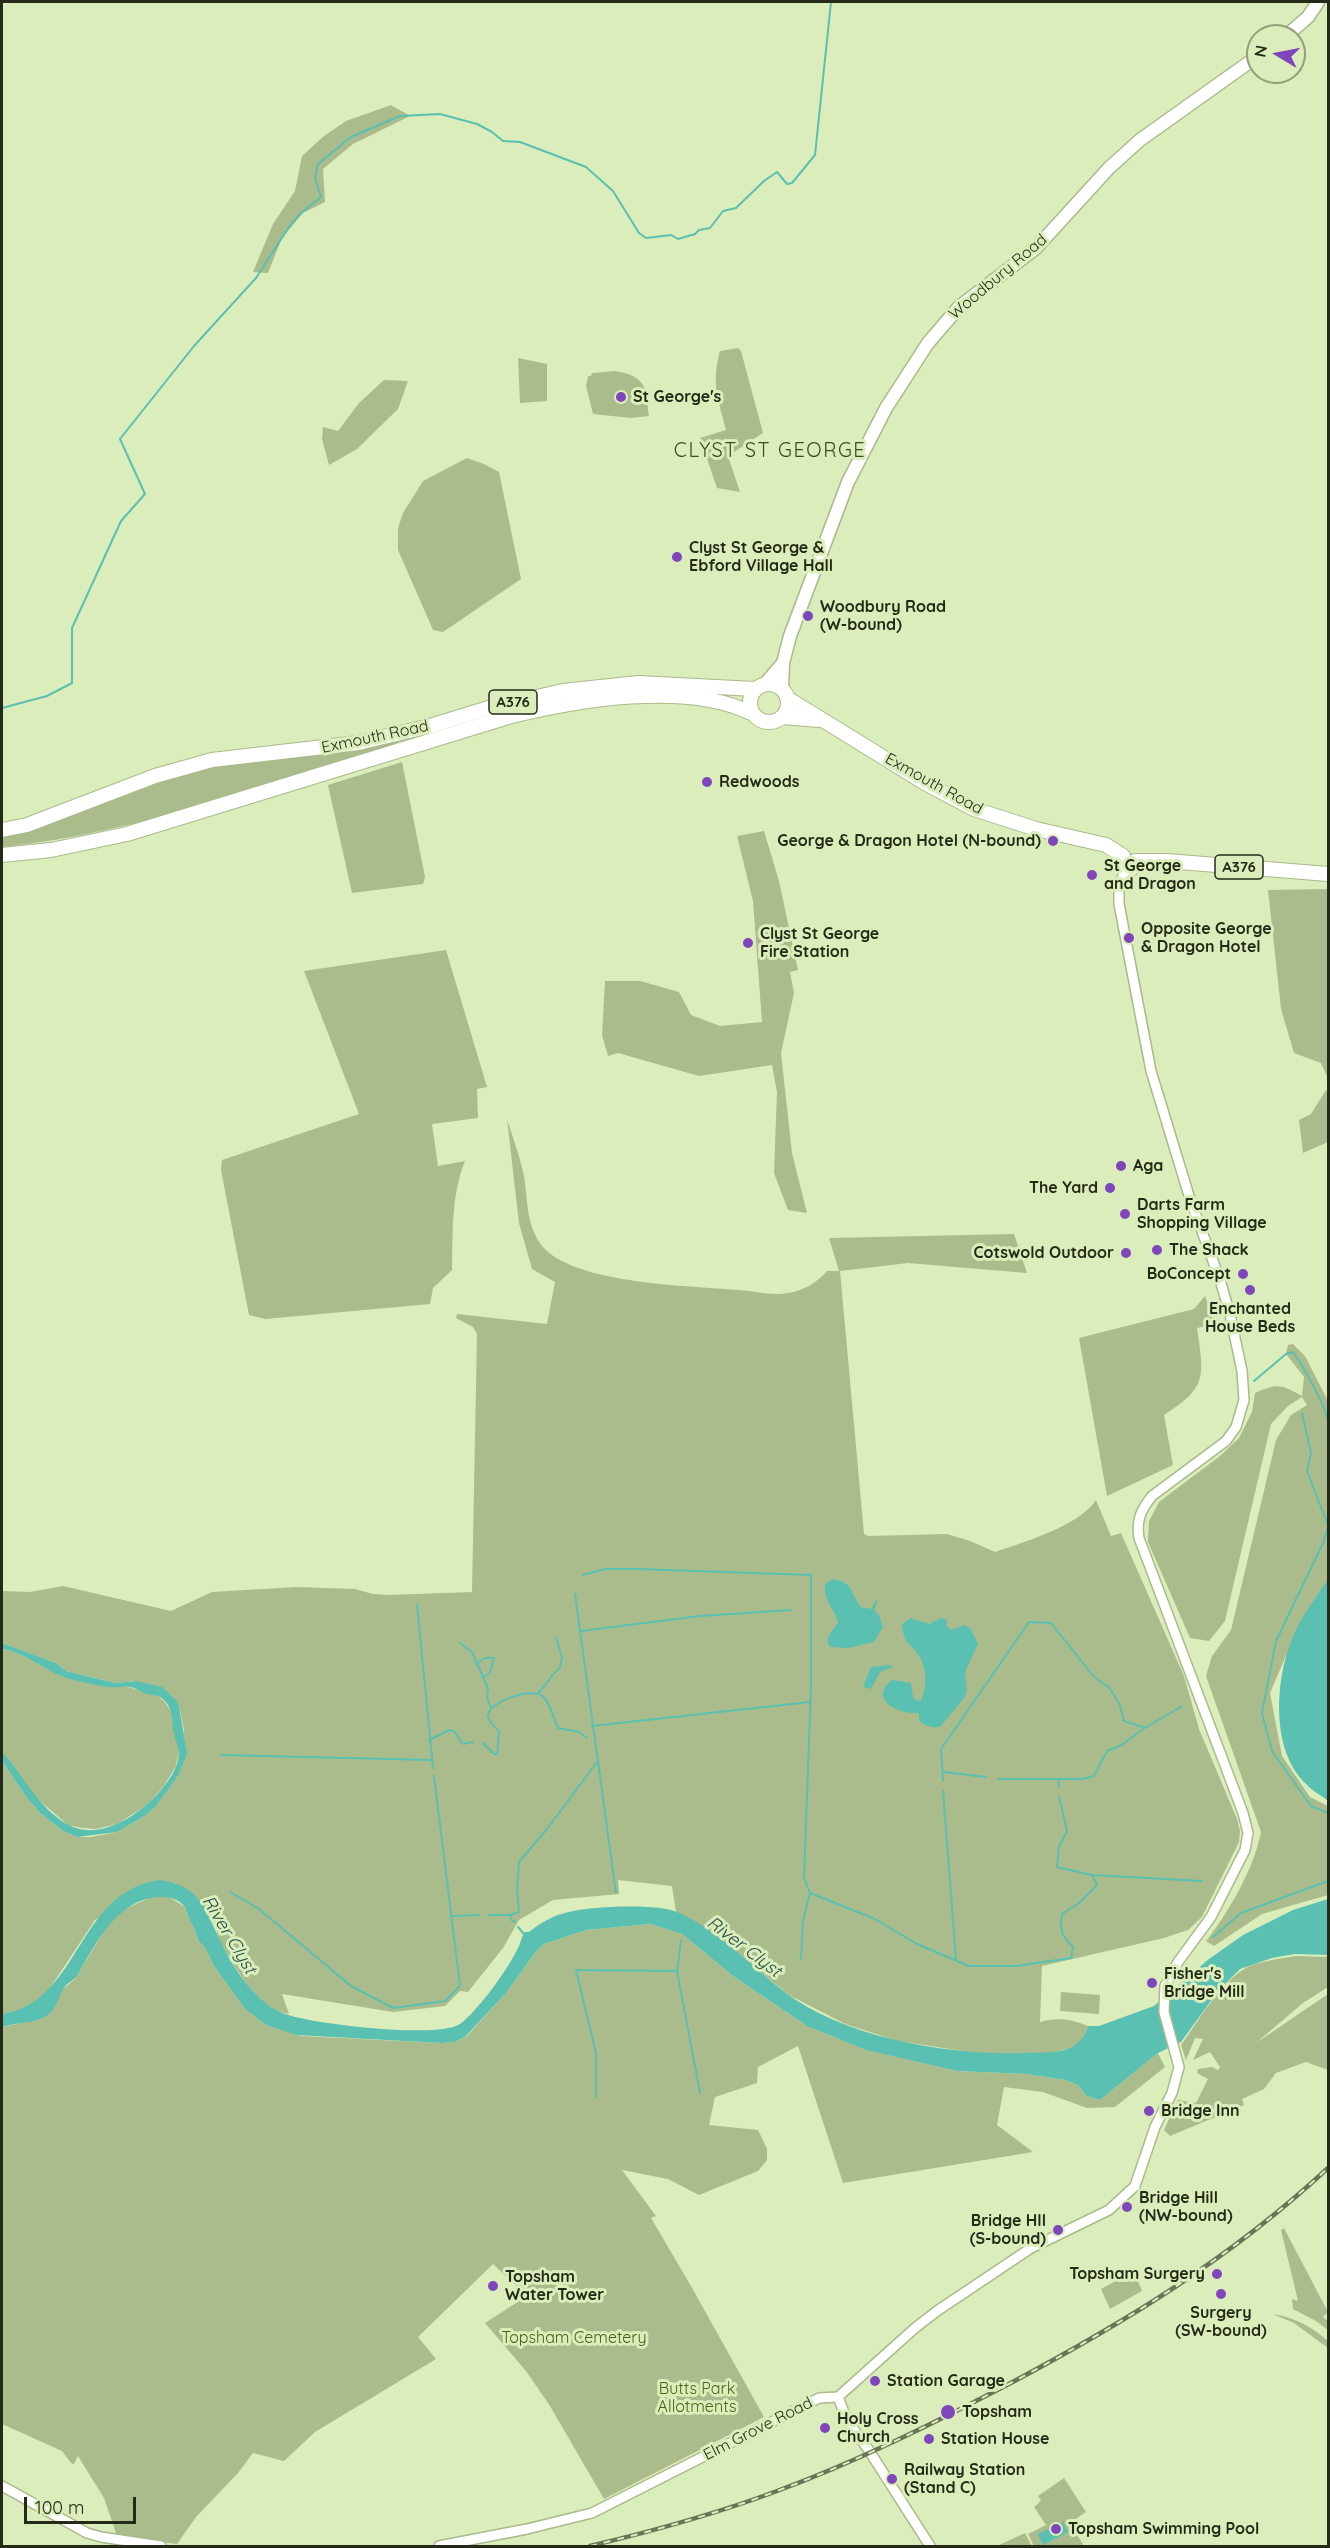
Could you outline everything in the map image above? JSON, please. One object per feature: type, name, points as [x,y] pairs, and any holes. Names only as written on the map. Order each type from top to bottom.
[{"type":"highway","name":"Exmouth Road","points":[[2,830],[27,825],[155,776],[212,760],[358,743],[552,693],[603,685],[639,683],[696,684],[742,690],[760,686]]},
{"type":"highway","points":[[774,685],[785,694],[787,709],[775,722],[757,719],[752,713],[749,700],[760,686],[774,685]]},
{"type":"highway","name":"A376","points":[[785,694],[819,720]]},
{"type":"highway","name":"Exmouth Road","points":[[2,855],[51,850],[127,834],[508,717],[567,704],[624,698],[685,698],[727,703],[752,713]]},
{"type":"highway","name":"A376","points":[[782,717],[819,720]]},
{"type":"highway","name":"Exmouth Road","points":[[819,720],[851,736],[925,783],[974,809],[1036,829],[1106,845],[1128,862],[1167,861],[1329,874]]},
{"type":"main road","points":[[1300,24],[1308,17],[1318,2]]},
{"type":"main road","name":"Woodbury Road","points":[[783,663],[820,553],[848,482],[886,408],[935,333],[964,303],[1036,248],[1104,173],[1140,140],[1246,65]]},
{"type":"main road","points":[[760,686],[783,663]]},
{"type":"main road","points":[[783,663],[785,694]]},
{"type":"street","points":[[930,2547],[868,2448],[847,2420],[838,2397],[937,2311],[1031,2248],[1109,2210],[1135,2186],[1155,2127],[1172,2093],[1179,2067],[1177,2050],[1168,2028],[1164,2003],[1168,1981],[1211,1917],[1245,1850],[1248,1833],[1243,1813],[1186,1658],[1143,1550],[1137,1528],[1143,1507],[1152,1497],[1226,1441],[1236,1427],[1244,1400],[1242,1371],[1230,1314],[1170,1137],[1142,1029],[1119,904],[1119,886],[1128,862]]},
{"type":"street","name":"Elm Grove Road","points":[[439,2547],[592,2513],[819,2398],[838,2397]]},
{"type":"street","points":[[2,2486],[87,2533],[162,2547]]},
{"type":"green space","points":[[391,105],[410,116],[353,144],[323,169],[325,202],[303,213],[282,238],[268,273],[253,272],[273,224],[295,191],[302,156],[324,136],[346,121]]},
{"type":"green space","points":[[738,348],[741,351],[763,433],[728,456],[740,492],[717,488],[700,438],[726,430],[718,400],[717,363],[720,351]]},
{"type":"green space","points":[[518,358],[547,364],[547,401],[520,403]]},
{"type":"green space","points":[[616,371],[634,377],[643,385],[649,416],[631,418],[593,414],[586,386],[588,376],[592,373]]},
{"type":"green space","points":[[384,380],[408,381],[398,409],[357,449],[329,465],[322,439],[323,427],[338,431],[359,403]]},
{"type":"green space","points":[[467,458],[499,472],[521,579],[443,632],[433,630],[398,550],[398,528],[403,513],[423,481]]},
{"type":"green space","points":[[397,738],[399,743],[153,819],[103,831],[2,847],[2,833],[184,770]]},
{"type":"green space","points":[[402,762],[425,877],[423,884],[352,893],[328,785]]},
{"type":"green space","points":[[764,831],[779,881],[798,970],[790,972],[794,993],[781,1053],[792,1153],[807,1213],[788,1210],[774,1173],[777,1092],[772,1065],[699,1076],[618,1053],[608,1056],[602,1035],[605,981],[640,981],[679,992],[691,1015],[720,1026],[762,1022],[753,901],[737,836]]},
{"type":"green space","points":[[1328,889],[1328,1079],[1321,1063],[1294,1053],[1281,1009],[1268,890]]},
{"type":"green space","points":[[446,950],[487,1087],[477,1089],[478,1118],[432,1124],[438,1166],[465,1161],[455,1201],[452,1270],[433,1288],[430,1304],[265,1319],[249,1315],[221,1170],[222,1160],[359,1114],[304,971]]},
{"type":"green space","points":[[1326,1090],[1328,1094],[1328,1142],[1303,1153],[1299,1120],[1311,1114]]},
{"type":"green space","points":[[507,1119],[524,1176],[531,1224],[539,1241],[545,1249],[561,1261],[583,1270],[609,1276],[665,1284],[782,1294],[805,1288],[827,1271],[839,1271],[829,1238],[1014,1234],[1027,1273],[908,1263],[840,1271],[864,1534],[868,1536],[947,1534],[995,1552],[1064,1525],[1077,1518],[1096,1500],[1111,1536],[1121,1533],[1184,1676],[1199,1729],[1237,1819],[1240,1831],[1239,1842],[1202,1917],[1188,1930],[1164,1938],[1042,1966],[1040,2022],[1064,2020],[1088,2026],[1082,2041],[1052,2053],[988,2055],[898,2041],[845,2024],[789,1995],[710,1931],[676,1912],[672,1886],[618,1880],[619,1894],[553,1900],[519,1920],[503,1948],[468,1992],[460,1991],[445,2006],[393,2012],[282,1994],[289,2014],[267,2005],[257,1996],[225,1951],[209,1914],[175,1883],[95,1920],[48,1991],[25,2009],[2,2014],[2,1761],[40,1813],[63,1831],[77,1837],[91,1837],[117,1832],[143,1817],[154,1807],[178,1776],[184,1730],[179,1706],[171,1695],[136,1681],[115,1683],[66,1671],[56,1663],[2,1643],[2,1591],[30,1592],[63,1586],[171,1611],[212,1592],[296,1587],[355,1589],[389,1595],[472,1592],[477,1334],[473,1327],[456,1318],[457,1314],[547,1324],[555,1282],[532,1269],[519,1223]]},
{"type":"green space","points":[[1205,1296],[1215,1324],[1197,1328],[1201,1358],[1200,1379],[1189,1396],[1164,1415],[1173,1465],[1107,1496],[1079,1338],[1194,1309]]},
{"type":"green space","points":[[1293,1344],[1305,1356],[1328,1401],[1328,1581],[1300,1623],[1270,1693],[1282,1756],[1310,1797],[1328,1806],[1328,1895],[1262,1914],[1214,1946],[1206,1941],[1240,1889],[1253,1860],[1261,1832],[1206,1676],[1212,1656],[1231,1630],[1276,1440],[1291,1415],[1307,1405],[1302,1397],[1288,1406],[1271,1424],[1225,1621],[1209,1641],[1190,1638],[1148,1542],[1149,1521],[1159,1502],[1220,1456],[1239,1438],[1252,1412],[1255,1393],[1279,1386],[1302,1396],[1304,1377],[1286,1354],[1288,1345]]},
{"type":"green space","points":[[2,1649],[13,1651],[79,1681],[108,1687],[128,1687],[158,1696],[165,1702],[173,1715],[173,1726],[179,1750],[176,1766],[164,1786],[147,1805],[117,1824],[96,1829],[82,1828],[68,1825],[33,1795],[2,1752]]},
{"type":"green space","points":[[151,1897],[169,1897],[185,1907],[198,1941],[204,1946],[214,1966],[245,2009],[266,2025],[301,2036],[454,2042],[466,2037],[506,1993],[544,1944],[586,1930],[650,1924],[682,1934],[733,1976],[807,2026],[867,2050],[957,2071],[1027,2074],[1065,2080],[1078,2085],[1087,2096],[1100,2100],[1158,2053],[1165,2067],[1115,2107],[1087,2108],[1043,2092],[1004,2087],[997,2125],[1033,2152],[843,2183],[798,2046],[758,2067],[757,2083],[715,2097],[709,2125],[758,2130],[767,2149],[767,2160],[758,2171],[699,2195],[668,2179],[622,2170],[656,2216],[651,2218],[764,2417],[604,2499],[550,2406],[526,2371],[485,2323],[527,2296],[493,2264],[418,2337],[436,2359],[315,2432],[284,2461],[253,2453],[238,2473],[196,2517],[177,2544],[117,2536],[104,2498],[78,2456],[74,2464],[71,2463],[62,2451],[2,2424],[2,2027],[40,2019],[50,2013],[63,1989],[75,1979],[104,1931],[121,1911]]},
{"type":"green space","points":[[1296,1956],[1328,1957],[1328,1987],[1303,2003],[1256,2043],[1328,1994],[1328,2070],[1306,2062],[1276,2073],[1264,2089],[1242,2099],[1244,2105],[1170,2136],[1164,2130],[1178,2100],[1196,2103],[1208,2079],[1197,2073],[1198,2069],[1212,2067],[1218,2070],[1220,2067],[1210,2052],[1193,2060],[1203,2039],[1195,2038],[1186,2060],[1181,2045],[1201,2015],[1232,1978],[1241,1971],[1260,1963]]},
{"type":"green space","points":[[1061,1992],[1100,1995],[1099,2014],[1060,2011]]},
{"type":"green space","points":[[1284,2228],[1328,2312],[1323,2317],[1328,2321],[1328,2330],[1293,2309],[1292,2299],[1298,2301],[1281,2230]]},
{"type":"green space","points":[[1134,2271],[1142,2291],[1110,2309],[1101,2289]]},
{"type":"green space","points":[[1273,2314],[1295,2320],[1316,2331],[1328,2341],[1328,2348],[1294,2323]]},
{"type":"green space","points":[[1064,2478],[1086,2512],[1070,2523],[1084,2546],[1034,2546],[1028,2534],[1046,2525],[1034,2507],[1041,2501],[1038,2496]]},
{"type":"green space","points":[[1025,2533],[1032,2546],[997,2546]]},
{"type":"water","points":[[833,1579],[848,1586],[861,1607],[871,1609],[876,1600],[878,1601],[874,1610],[879,1615],[883,1627],[874,1642],[848,1648],[830,1647],[828,1637],[838,1622],[827,1599],[825,1584]]},
{"type":"water","points":[[1328,1579],[1328,1801],[1308,1786],[1294,1769],[1285,1750],[1279,1708],[1280,1685],[1290,1644],[1301,1620]]},
{"type":"water","points":[[911,1618],[929,1624],[941,1618],[947,1620],[946,1626],[952,1630],[964,1625],[971,1629],[978,1644],[965,1672],[967,1690],[965,1697],[940,1727],[924,1724],[919,1721],[919,1713],[895,1708],[884,1699],[885,1687],[892,1680],[911,1683],[913,1697],[917,1701],[921,1700],[923,1695],[924,1667],[917,1652],[906,1641],[903,1631],[902,1624]]},
{"type":"water","points":[[2,1643],[56,1663],[66,1671],[115,1683],[136,1681],[162,1687],[175,1699],[179,1706],[187,1754],[178,1776],[155,1807],[117,1832],[77,1837],[63,1831],[40,1813],[2,1761],[2,1752],[40,1801],[58,1818],[84,1830],[100,1829],[117,1824],[148,1804],[170,1777],[179,1754],[172,1715],[167,1704],[158,1696],[130,1687],[107,1687],[67,1678],[19,1654],[2,1649]]},
{"type":"water","points":[[891,1665],[893,1667],[880,1672],[871,1689],[863,1687],[871,1667]]},
{"type":"water","points":[[160,1880],[174,1883],[193,1893],[205,1909],[235,1968],[261,1999],[281,2013],[346,2026],[402,2030],[447,2028],[460,2024],[484,2000],[500,1978],[525,1932],[529,1932],[560,1914],[604,1907],[654,1907],[677,1912],[720,1938],[786,1993],[810,2009],[868,2033],[900,2041],[965,2051],[1044,2053],[1071,2047],[1084,2036],[1088,2026],[1099,2026],[1154,2006],[1209,1959],[1243,1935],[1293,1910],[1328,1899],[1328,1955],[1295,1954],[1272,1958],[1240,1969],[1218,1991],[1181,2042],[1158,2053],[1100,2100],[1087,2096],[1078,2085],[1065,2080],[1027,2074],[957,2071],[866,2050],[807,2026],[733,1976],[682,1934],[650,1924],[586,1930],[544,1944],[506,1993],[465,2037],[454,2042],[441,2043],[296,2035],[266,2025],[245,2009],[214,1966],[204,1946],[198,1941],[185,1907],[171,1898],[145,1899],[132,1905],[110,1925],[77,1976],[64,1988],[50,2013],[34,2021],[2,2027],[2,2014],[28,2005],[48,1990],[65,1969],[94,1924],[111,1904],[132,1888]]},
{"type":"water","points":[[1063,2522],[1068,2532],[1043,2545],[1038,2534]]},
{"type":"waterway","points":[[2,708],[47,696],[72,683],[72,628],[121,521],[145,494],[120,439],[194,346],[256,278],[289,227],[301,213],[321,197],[315,178],[318,164],[351,137],[400,116],[440,114],[477,124],[503,141],[520,142],[586,167],[613,191],[639,233],[646,238],[671,235],[678,239],[695,234],[699,230],[710,228],[723,211],[736,208],[764,181],[777,172],[787,184],[792,183],[815,155],[831,2]]},
{"type":"waterway","points":[[1254,1381],[1286,1354],[1293,1352],[1319,1398],[1328,1423]]},
{"type":"waterway","points":[[1302,1413],[1311,1453],[1307,1471],[1328,1525]]},
{"type":"waterway","points":[[1328,1526],[1324,1541],[1276,1641],[1262,1713],[1272,1751],[1311,1806],[1328,1813]]},
{"type":"waterway","points":[[583,1575],[605,1569],[811,1575],[811,1687],[804,1878],[810,1893]]},
{"type":"waterway","points":[[575,1594],[616,1893]]},
{"type":"waterway","points":[[417,1604],[433,1768]]},
{"type":"waterway","points":[[581,1631],[700,1616],[791,1610]]},
{"type":"waterway","points":[[943,1781],[941,1749],[1029,1622],[1051,1623],[1094,1677],[1109,1687],[1120,1705],[1124,1721],[1145,1728],[1182,1706]]},
{"type":"waterway","points":[[538,1693],[560,1668],[562,1657],[556,1638]]},
{"type":"waterway","points":[[460,1643],[472,1652],[488,1688],[487,1697],[491,1708]]},
{"type":"waterway","points":[[476,1664],[485,1658],[494,1658],[490,1673],[484,1677]]},
{"type":"waterway","points":[[483,1743],[494,1754],[497,1754],[499,1731],[489,1720],[490,1711],[502,1701],[528,1693],[544,1697],[558,1728],[579,1732],[587,1738]]},
{"type":"waterway","points":[[592,1726],[810,1702]]},
{"type":"waterway","points":[[998,1779],[1083,1779],[1094,1776],[1107,1751],[1122,1745],[1144,1728]]},
{"type":"waterway","points":[[429,1740],[449,1730],[454,1731],[463,1744],[473,1742]]},
{"type":"waterway","points":[[221,1755],[432,1760]]},
{"type":"waterway","points":[[510,1915],[519,1912],[517,1890],[519,1862],[597,1762]]},
{"type":"waterway","points":[[943,1772],[986,1777]]},
{"type":"waterway","points":[[230,1892],[259,1909],[351,1986],[393,2008],[445,2001],[460,1986],[434,1776]]},
{"type":"waterway","points":[[1058,1779],[1059,1786]]},
{"type":"waterway","points":[[943,1791],[956,1959]]},
{"type":"waterway","points":[[1059,1796],[1067,1831],[1059,1847],[1057,1867],[1092,1875],[1202,1881]]},
{"type":"waterway","points":[[801,1959],[803,1921],[810,1893],[875,1919],[917,1944],[969,1966],[1016,1966],[1071,1958],[1073,1947],[1062,1932],[1062,1914],[1079,1903],[1097,1885],[1092,1875]]},
{"type":"waterway","points":[[1213,1937],[1241,1913],[1328,1881]]},
{"type":"waterway","points":[[452,1916],[480,1915]]},
{"type":"waterway","points":[[489,1915],[510,1915],[512,1921],[515,1922]]},
{"type":"waterway","points":[[518,1927],[524,1934]]},
{"type":"waterway","points":[[681,1940],[677,1971],[700,2093]]},
{"type":"waterway","points":[[596,2097],[596,2053],[576,1970],[677,1971]]},
{"type":"railway","points":[[590,2546],[684,2521],[777,2491],[865,2455],[979,2400],[1093,2338],[1175,2287],[1253,2231],[1328,2168]]},
{"type":"place","name":"St George's","points":[[621,397]]},
{"type":"place","name":"Clyst St George & Ebford Village Hall","points":[[677,557]]},
{"type":"place","name":"Woodbury Road (W-bound)","points":[[808,616]]},
{"type":"place","name":"Redwoods","points":[[707,782]]},
{"type":"place","name":"George & Dragon Hotel (N-bound)","points":[[1053,841]]},
{"type":"place","name":"St George and Dragon","points":[[1092,875]]},
{"type":"place","name":"Opposite George & Dragon Hotel","points":[[1129,938]]},
{"type":"place","name":"Clyst St George Fire Station","points":[[748,943]]},
{"type":"place","name":"Aga","points":[[1121,1166]]},
{"type":"place","name":"The Yard","points":[[1110,1188]]},
{"type":"place","name":"Darts Farm Shopping Village","points":[[1125,1214]]},
{"type":"place","name":"The Shack","points":[[1157,1250]]},
{"type":"place","name":"Cotswold Outdoor","points":[[1126,1253]]},
{"type":"place","name":"BoConcept","points":[[1243,1274]]},
{"type":"place","name":"Enchanted House Beds","points":[[1250,1290]]},
{"type":"place","name":"Fisher's Bridge Mill","points":[[1152,1983]]},
{"type":"place","name":"Bridge Inn","points":[[1149,2111]]},
{"type":"place","name":"Bridge Hill (NW-bound)","points":[[1127,2207]]},
{"type":"place","name":"Bridge Hll (S-bound)","points":[[1058,2230]]},
{"type":"place","name":"Topsham Surgery","points":[[1217,2274]]},
{"type":"place","name":"Topsham Water Tower","points":[[493,2286]]},
{"type":"place","name":"Surgery (SW-bound)","points":[[1221,2294]]},
{"type":"place","name":"Station Garage","points":[[875,2381]]},
{"type":"place","name":"Topsham","points":[[948,2412]]},
{"type":"place","name":"Holy Cross Church","points":[[825,2428]]},
{"type":"place","name":"Station House","points":[[929,2439]]},
{"type":"place","name":"Railway Station (Stand C)","points":[[892,2479]]},
{"type":"place","name":"Topsham Swimming Pool","points":[[1056,2529]]},
{"type":"district","name":"CLYST ST GEORGE","points":[[770,451]]},
{"type":"water label","name":"River Clyst","points":[[229,1935]]},
{"type":"water label","name":"River Clyst","points":[[744,1947]]},
{"type":"park label","name":"Topsham Cemetery","points":[[574,2338]]},
{"type":"park label","name":"Butts Park Allotments","points":[[697,2398]]}]
